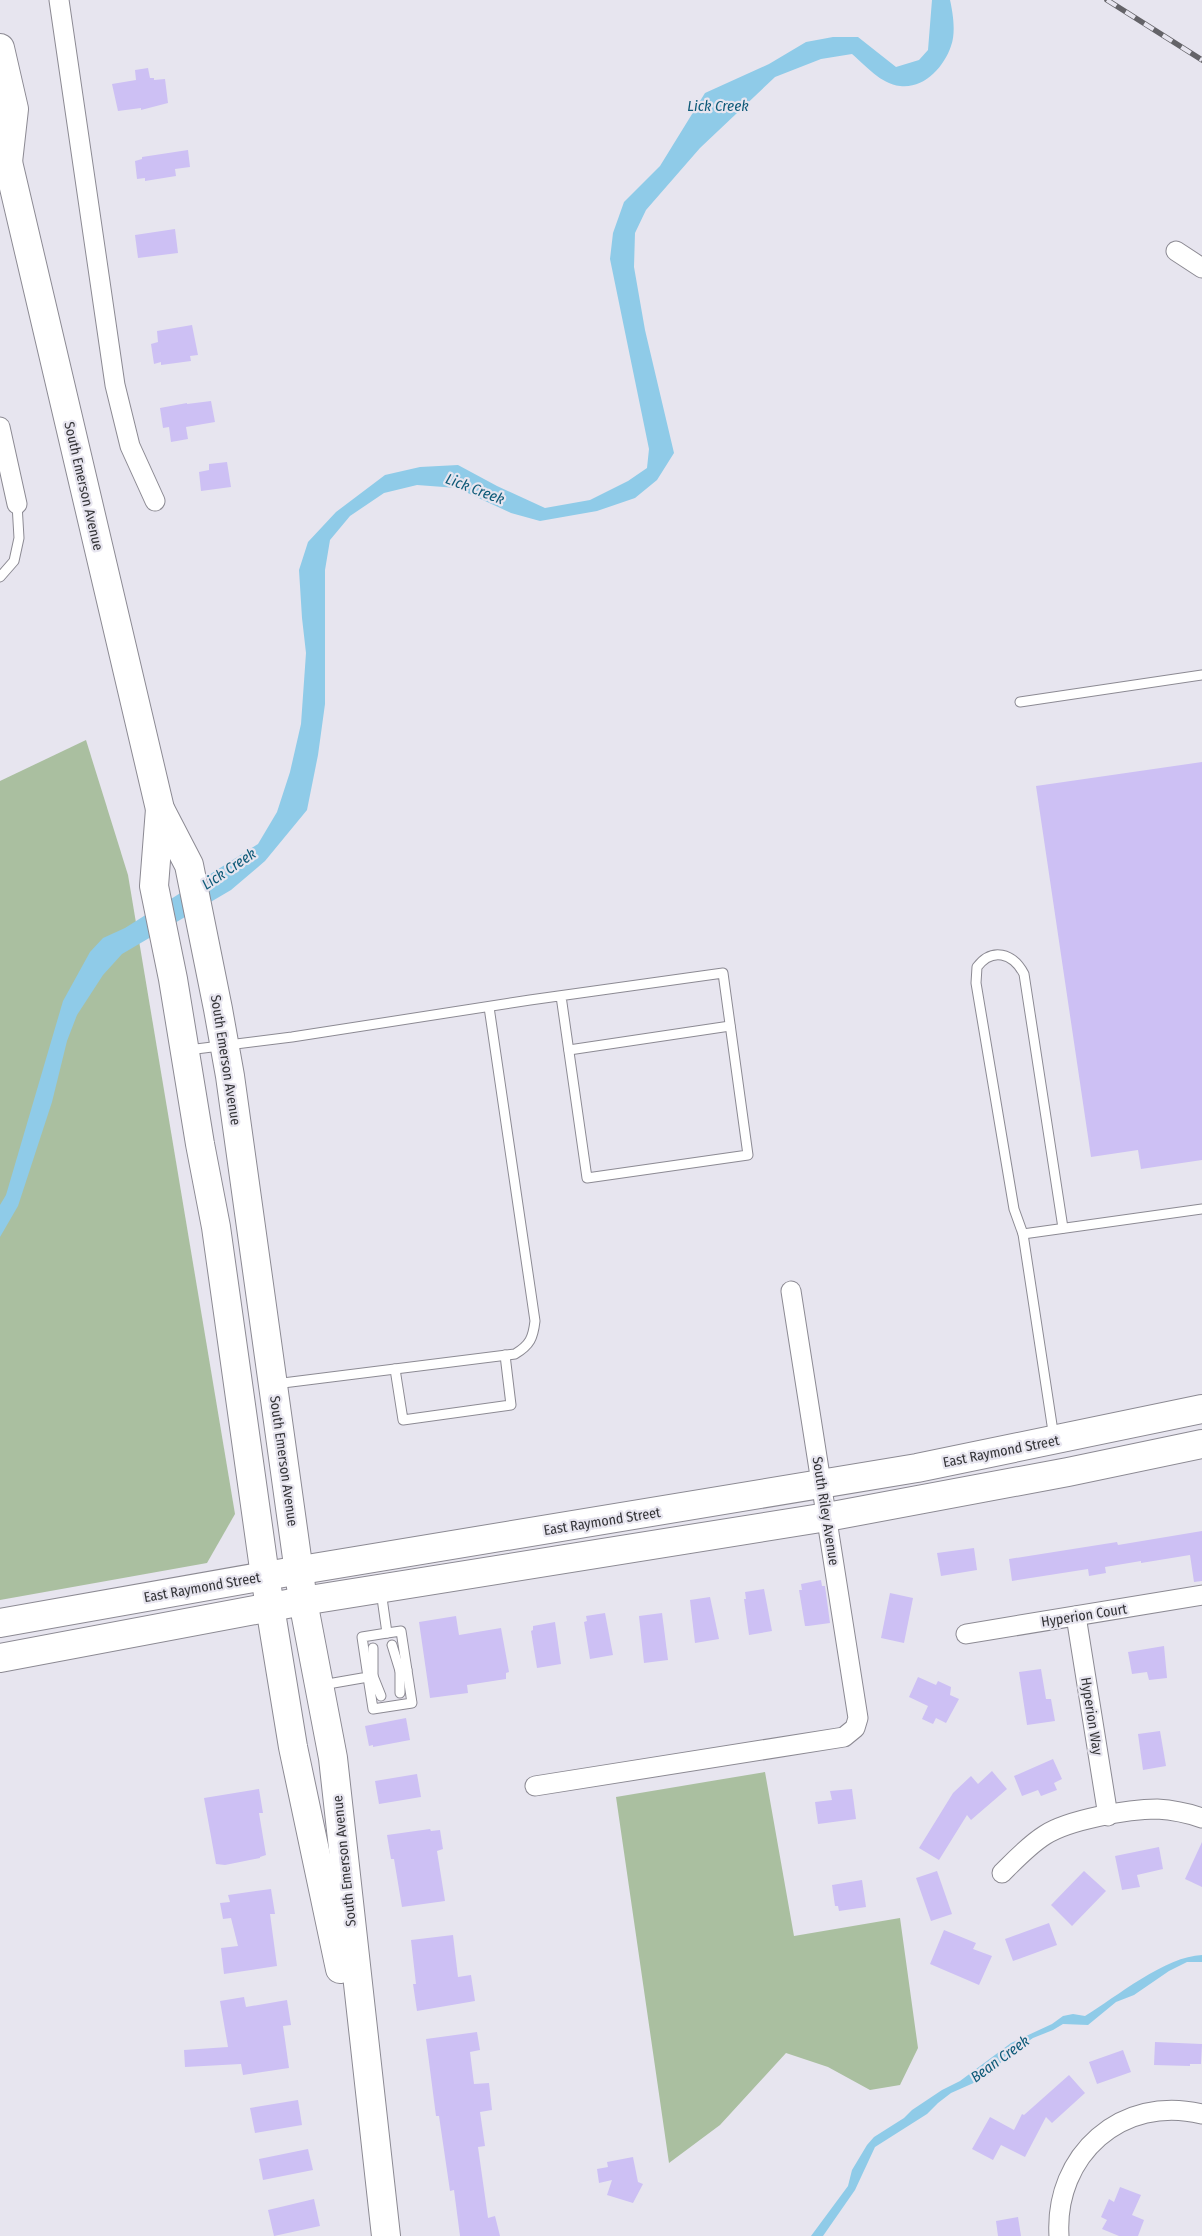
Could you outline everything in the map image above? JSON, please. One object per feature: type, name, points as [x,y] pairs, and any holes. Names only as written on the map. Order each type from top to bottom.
[{"type":"main road","name":"South Emerson Avenue","points":[[0,48],[14,109],[4,156],[160,810],[189,865],[225,1045],[298,1571],[333,1758],[386,2236]]},
{"type":"main road","name":"South Emerson Avenue","points":[[160,810],[154,886],[169,955],[216,1227],[264,1576],[293,1747],[372,2122]]},
{"type":"main road","name":"East Raymond Street","points":[[0,1623],[264,1576],[916,1468],[1202,1409]]},
{"type":"main road","points":[[0,1658],[303,1601],[827,1517],[1068,1472],[1202,1444]]},
{"type":"street","points":[[59,0],[116,394],[130,446],[155,501]]},
{"type":"street","points":[[1176,251],[1202,268]]},
{"type":"street","points":[[0,427],[17,504]]},
{"type":"street","name":"South Riley Avenue","points":[[535,1786],[844,1737],[853,1731],[858,1718],[791,1291]]},
{"type":"street","name":"Hyperion Court","points":[[966,1634],[1202,1595]]},
{"type":"street","name":"Hyperion Way","points":[[1076,1616],[1108,1816]]},
{"type":"street","points":[[1002,1873],[1032,1843],[1047,1834],[1075,1822],[1157,1810],[1181,1812],[1202,1818]]},
{"type":"street","points":[[1059,2236],[1061,2202],[1069,2176],[1078,2160],[1111,2127],[1131,2117],[1154,2110],[1187,2110],[1202,2114]]},
{"type":"lane","points":[[0,577],[14,562],[19,538],[17,504]]},
{"type":"lane","points":[[1020,702],[1202,675]]},
{"type":"lane","points":[[1054,1440],[1023,1234],[1014,1209],[976,983],[977,967],[990,955],[997,954],[1014,960],[1024,974],[1063,1228]]},
{"type":"lane","points":[[185,1050],[292,1037],[561,996],[723,973],[748,1155],[587,1178],[561,996]]},
{"type":"lane","points":[[273,1385],[515,1354],[526,1347],[533,1337],[535,1321],[489,1007]]},
{"type":"lane","points":[[569,1050],[730,1026]]},
{"type":"lane","points":[[1023,1234],[1202,1209]]},
{"type":"lane","points":[[395,1369],[403,1420],[511,1405],[505,1355]]},
{"type":"lane","points":[[381,1589],[387,1633]]},
{"type":"lane","points":[[381,1696],[373,1679],[362,1637],[401,1631],[402,1674],[400,1693]]},
{"type":"lane","points":[[373,1648],[373,1709],[412,1703],[392,1645]]},
{"type":"lane","points":[[394,1662],[402,1674]]},
{"type":"lane","points":[[373,1679],[376,1664]]},
{"type":"lane","points":[[319,1686],[373,1679]]},
{"type":"green space","points":[[86,740],[128,875],[235,1514],[207,1563],[0,1600],[0,781]]},
{"type":"green space","points":[[765,1772],[794,1936],[900,1918],[918,2048],[900,2085],[870,2090],[828,2067],[786,2053],[720,2125],[669,2163],[616,1797]]},
{"type":"water","name":"Lick Creek","points":[[932,0],[950,0],[954,29],[948,54],[932,75],[917,84],[909,86],[893,85],[874,74],[852,54],[821,59],[775,77],[700,148],[646,210],[635,233],[634,267],[645,330],[674,453],[657,480],[635,498],[597,511],[540,521],[511,513],[457,488],[417,485],[384,493],[350,516],[330,540],[325,570],[325,704],[318,755],[307,810],[265,861],[231,890],[122,954],[103,975],[77,1015],[67,1041],[52,1102],[18,1206],[0,1237],[0,1205],[6,1195],[63,1001],[90,952],[103,938],[125,928],[258,844],[277,812],[290,772],[301,724],[306,653],[299,570],[308,542],[336,512],[385,475],[420,467],[458,465],[497,486],[545,508],[590,500],[628,481],[647,468],[649,449],[610,259],[613,233],[624,202],[660,166],[705,93],[769,64],[806,42],[833,37],[858,37],[896,67],[919,60],[928,50]]},
{"type":"water","name":"Bean Creek","points":[[1202,1955],[1202,1962],[1187,1962],[1169,1971],[1134,1995],[1116,2002],[1088,2025],[1063,2024],[1033,2038],[1008,2055],[987,2077],[951,2093],[927,2114],[875,2147],[855,2190],[823,2236],[811,2236],[848,2186],[852,2170],[874,2137],[942,2090],[960,2081],[1011,2043],[1052,2024],[1063,2016],[1073,2014],[1085,2016],[1157,1970],[1188,1957]]},
{"type":"building","points":[[148,68],[150,78],[154,78],[154,80],[165,79],[168,103],[141,110],[141,108],[118,111],[112,84],[136,80],[135,70]]},
{"type":"building","points":[[188,150],[190,167],[175,169],[176,176],[145,181],[145,178],[137,179],[135,161],[142,159],[142,157]]},
{"type":"building","points":[[175,229],[178,253],[138,258],[135,235]]},
{"type":"building","points":[[192,325],[198,355],[190,356],[191,361],[161,365],[161,362],[154,364],[151,344],[158,342],[157,331]]},
{"type":"building","points":[[211,401],[215,422],[186,427],[188,439],[171,442],[169,427],[163,428],[160,408]]},
{"type":"building","points":[[227,462],[231,487],[201,491],[199,472],[209,470],[209,464]]},
{"type":"building","points":[[1202,762],[1202,1160],[1141,1169],[1138,1150],[1091,1157],[1036,786]]},
{"type":"building","points":[[1202,1531],[1202,1581],[1194,1582],[1190,1555],[1105,1567],[1106,1573],[1089,1576],[1088,1569],[1012,1581],[1009,1559],[1117,1542],[1118,1545]]},
{"type":"building","points":[[974,1548],[977,1570],[941,1576],[937,1553]]},
{"type":"building","points":[[821,1580],[822,1586],[825,1586],[830,1623],[805,1626],[799,1590],[802,1590],[801,1584]]},
{"type":"building","points":[[764,1589],[772,1631],[749,1635],[744,1599],[746,1599],[745,1592]]},
{"type":"building","points":[[890,1593],[913,1598],[904,1643],[881,1638]]},
{"type":"building","points":[[710,1597],[719,1639],[695,1643],[690,1600]]},
{"type":"building","points":[[605,1613],[613,1655],[590,1659],[584,1622],[587,1621],[586,1616]]},
{"type":"building","points":[[662,1613],[668,1660],[644,1663],[639,1616]]},
{"type":"building","points":[[456,1616],[459,1635],[501,1628],[509,1672],[506,1673],[506,1679],[467,1685],[468,1693],[430,1698],[419,1622]]},
{"type":"building","points":[[555,1622],[561,1664],[537,1668],[531,1631],[533,1626]]},
{"type":"building","points":[[1164,1646],[1167,1678],[1149,1680],[1147,1672],[1132,1674],[1128,1652]]},
{"type":"building","points":[[1041,1669],[1046,1699],[1051,1699],[1055,1721],[1027,1725],[1019,1672]]},
{"type":"building","points":[[918,1677],[936,1685],[938,1681],[951,1687],[950,1695],[959,1699],[946,1723],[936,1718],[933,1724],[922,1719],[928,1706],[909,1697]]},
{"type":"building","points":[[406,1718],[410,1740],[373,1747],[373,1745],[369,1746],[365,1726]]},
{"type":"building","points":[[1160,1731],[1166,1766],[1143,1770],[1138,1734]]},
{"type":"building","points":[[1053,1759],[1062,1779],[1054,1783],[1057,1790],[1041,1796],[1038,1790],[1022,1796],[1014,1776]]},
{"type":"building","points":[[992,1771],[1007,1789],[971,1820],[967,1815],[939,1860],[919,1848],[953,1793],[971,1776],[978,1784]]},
{"type":"building","points":[[417,1774],[421,1797],[379,1804],[375,1781]]},
{"type":"building","points":[[259,1789],[263,1813],[259,1813],[266,1855],[225,1865],[216,1864],[204,1798]]},
{"type":"building","points":[[852,1789],[856,1819],[818,1824],[815,1802],[832,1800],[830,1791]]},
{"type":"building","points":[[430,1829],[431,1831],[440,1830],[443,1849],[437,1851],[445,1901],[402,1907],[394,1859],[391,1859],[387,1835]]},
{"type":"building","points":[[1202,1842],[1202,1887],[1185,1879]]},
{"type":"building","points":[[1159,1847],[1163,1869],[1137,1875],[1140,1887],[1122,1890],[1115,1856]]},
{"type":"building","points":[[937,1871],[952,1914],[931,1921],[916,1878]]},
{"type":"building","points":[[1084,1871],[1106,1891],[1072,1926],[1051,1905]]},
{"type":"building","points":[[862,1880],[866,1907],[839,1911],[838,1906],[835,1906],[832,1885]]},
{"type":"building","points":[[271,1889],[275,1914],[270,1914],[277,1966],[224,1974],[221,1948],[238,1946],[231,1918],[223,1919],[220,1903],[230,1902],[228,1895]]},
{"type":"building","points":[[1049,1923],[1057,1945],[1013,1961],[1005,1939]]},
{"type":"building","points":[[944,1930],[976,1943],[973,1949],[992,1956],[979,1985],[930,1964]]},
{"type":"building","points":[[453,1935],[458,1977],[471,1975],[475,2001],[417,2011],[413,1984],[416,1984],[411,1940]]},
{"type":"building","points":[[244,1997],[246,2007],[287,2000],[291,2025],[283,2026],[289,2068],[243,2075],[241,2064],[185,2067],[184,2050],[228,2047],[220,2001]]},
{"type":"building","points":[[477,2032],[480,2050],[470,2052],[474,2084],[489,2083],[492,2110],[480,2112],[485,2146],[478,2147],[488,2218],[495,2216],[500,2236],[460,2236],[454,2190],[450,2191],[439,2116],[436,2116],[426,2039]]},
{"type":"building","points":[[1155,2042],[1202,2044],[1201,2064],[1190,2064],[1190,2066],[1154,2065]]},
{"type":"building","points":[[1123,2050],[1131,2072],[1097,2084],[1089,2062]]},
{"type":"building","points":[[1069,2075],[1085,2093],[1052,2123],[1046,2117],[1025,2157],[1001,2145],[993,2160],[972,2149],[990,2117],[1014,2130],[1022,2114],[1024,2115]]},
{"type":"building","points":[[298,2100],[302,2125],[255,2133],[250,2108]]},
{"type":"building","points":[[308,2149],[313,2170],[263,2180],[259,2159]]},
{"type":"building","points":[[633,2157],[638,2182],[643,2184],[633,2203],[607,2195],[612,2180],[599,2183],[597,2169],[608,2167],[607,2162]]},
{"type":"building","points":[[1120,2187],[1141,2195],[1132,2215],[1144,2220],[1138,2236],[1119,2236],[1102,2229],[1107,2220],[1101,2217],[1109,2199],[1114,2202]]},
{"type":"building","points":[[314,2199],[320,2226],[274,2236],[268,2210]]},
{"type":"building","points":[[1018,2217],[1021,2236],[998,2236],[996,2221]]},
{"type":"railway","points":[[1107,0],[1202,60]]}]
